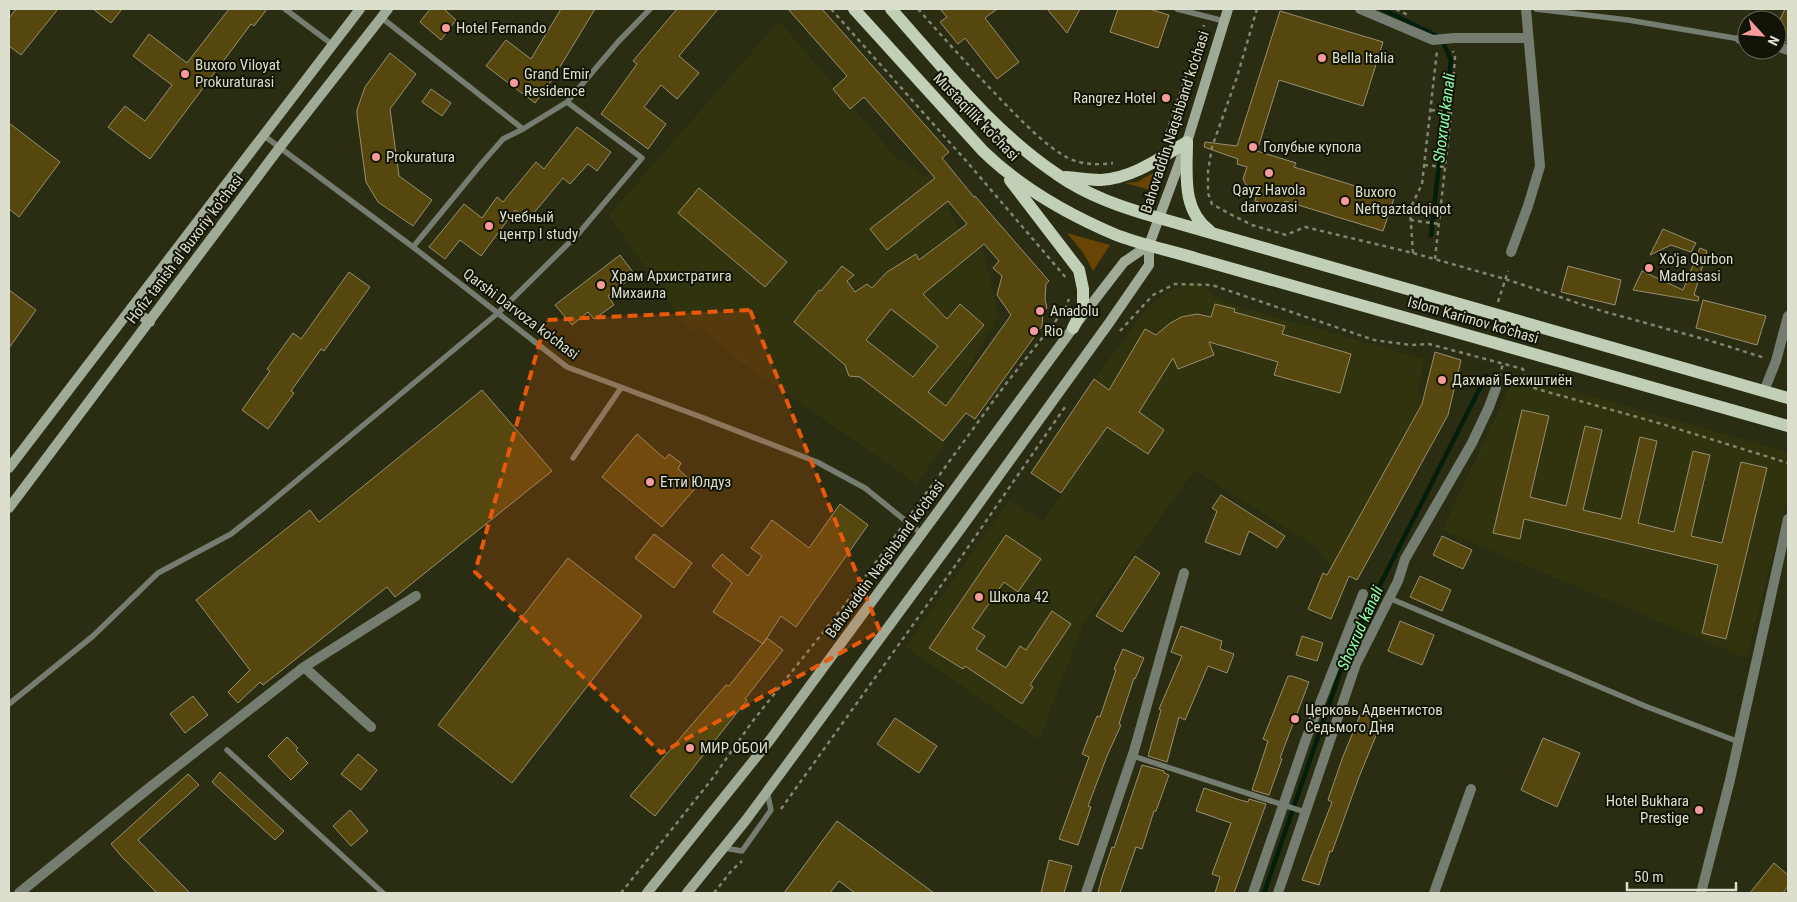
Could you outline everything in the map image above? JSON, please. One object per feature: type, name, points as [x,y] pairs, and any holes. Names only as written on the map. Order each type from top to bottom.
[{"type":"main road","name":"Hofiz tanish al Buxoriy ko'chasi","points":[[9,468],[360,9]]},
{"type":"main road","name":"Mustaqillik ko'chasi","points":[[854,9],[982,150],[1001,168],[1035,194],[1056,205],[1115,234],[1149,245]]},
{"type":"main road","name":"Mustaqillik ko'chasi","points":[[891,9],[980,109],[1030,155],[1059,176],[1098,198],[1159,218]]},
{"type":"main road","name":"Bahovaddin Naqshband ko'chasi","points":[[687,893],[767,791],[962,527],[1110,323],[1149,265],[1149,245],[1187,142],[1228,9]]},
{"type":"main road","name":"Hofiz tanish al Buxoriy ko'chasi","points":[[9,508],[280,147],[385,13]]},
{"type":"main road","points":[[1059,176],[1103,180],[1121,176],[1140,170],[1187,142],[1188,196],[1193,211],[1201,225],[1214,234]]},
{"type":"main road","points":[[1001,168],[1079,270],[1083,289],[1082,308],[1072,328]]},
{"type":"main road","name":"Islom Karimov ko'chasi","points":[[1159,218],[1788,398]]},
{"type":"main road","name":"Bahovaddin Naqshband ko'chasi","points":[[647,893],[770,740],[1072,328],[1124,262],[1149,245]]},
{"type":"main road","name":"Islom Karimov ko'chasi","points":[[1149,245],[1788,426]]},
{"type":"main road","points":[[131,308],[150,322]]},
{"type":"street","points":[[1360,9],[1433,40],[1528,38]]},
{"type":"street","points":[[1511,252],[1540,166],[1526,9]]},
{"type":"street","points":[[1764,391],[1776,361],[1788,316]]},
{"type":"street","points":[[1281,892],[1305,812],[1356,664],[1398,581],[1405,559],[1472,443],[1496,388]]},
{"type":"street","points":[[1700,893],[1738,742],[1788,519]]},
{"type":"street","points":[[1086,893],[1132,756],[1184,573]]},
{"type":"street","points":[[1253,893],[1306,739],[1363,594]]},
{"type":"street","points":[[19,893],[304,667],[416,596]]},
{"type":"street","points":[[304,667],[371,727]]},
{"type":"street","points":[[1434,893],[1471,789]]},
{"type":"lane","points":[[285,9],[333,45]]},
{"type":"lane","points":[[413,247],[503,139],[567,102],[618,42],[650,9]]},
{"type":"lane","points":[[1177,9],[1224,21]]},
{"type":"lane","points":[[1536,9],[1628,20],[1737,37]]},
{"type":"lane","points":[[385,13],[523,129]]},
{"type":"lane","points":[[9,704],[93,636],[158,572],[231,534],[498,313],[579,233],[642,158],[567,102]]},
{"type":"lane","name":"Qarshi Darvoza ko'chasi","points":[[263,135],[413,247],[567,367],[818,462],[865,488],[922,534]]},
{"type":"lane","points":[[573,458],[621,388]]},
{"type":"lane","points":[[1389,598],[1644,706],[1738,742]]},
{"type":"lane","points":[[227,750],[383,893]]},
{"type":"lane","points":[[1132,756],[1305,812]]},
{"type":"lane","points":[[724,848],[742,851],[771,810],[767,791]]},
{"type":"path","points":[[832,9],[968,163],[1069,282]]},
{"type":"path","points":[[918,9],[994,94],[1056,150],[1070,158],[1092,165],[1119,163]]},
{"type":"path","points":[[1257,9],[1237,77],[1212,147],[1208,171],[1208,193],[1212,204],[1252,226],[1286,236],[1305,227],[1413,253],[1505,279],[1602,311],[1776,361]]},
{"type":"path","points":[[1396,9],[1412,17]]},
{"type":"path","points":[[1163,143],[1207,16]]},
{"type":"path","points":[[1413,253],[1410,209],[1422,184],[1431,110],[1444,39]]},
{"type":"path","points":[[1434,259],[1455,58],[1444,39]]},
{"type":"path","points":[[1431,110],[1449,113]]},
{"type":"path","points":[[1424,165],[1443,167]]},
{"type":"path","points":[[1410,220],[1439,224]]},
{"type":"path","points":[[1494,315],[1508,271]]},
{"type":"path","points":[[1119,332],[1153,295],[1175,284],[1212,285],[1374,340],[1411,345],[1429,344],[1524,370],[1526,379],[1536,389],[1662,424],[1788,463]]},
{"type":"path","points":[[908,518],[1005,386],[1065,309],[1070,296]]},
{"type":"path","points":[[1501,372],[1503,364]]},
{"type":"path","points":[[777,815],[955,566],[1067,405]]},
{"type":"path","points":[[621,893],[712,779],[752,722],[844,607],[903,526]]},
{"type":"path","points":[[714,893],[732,870],[747,856]]},
{"type":"highlighted area","points":[[750,310],[880,631],[661,753],[475,572],[546,320]]},
{"type":"shaded area","points":[[779,21],[894,155],[923,176],[949,167],[966,187],[948,208],[957,226],[984,254],[998,315],[950,401],[961,419],[917,484],[737,359],[702,328],[689,331],[609,215]]},
{"type":"shaded area","points":[[1158,170],[1150,190],[1125,183],[1137,182]]},
{"type":"shaded area","points":[[1067,233],[1110,245],[1093,271],[1084,254]]},
{"type":"shaded area","points":[[1196,282],[1224,302],[1423,359],[1418,394],[1444,422],[1357,580],[1331,566],[1315,546],[1195,470],[1083,624],[1039,740],[906,647],[1009,500],[1043,521],[1107,427],[1148,454],[1164,430],[1108,392],[1109,390],[1094,379],[1147,308],[1168,292]]},
{"type":"shaded area","points":[[1516,375],[1788,452],[1788,499],[1746,658],[1442,530]]},
{"type":"building","points":[[16,9],[58,9],[21,55],[9,46],[9,18]]},
{"type":"building","points":[[93,9],[122,9],[111,23]]},
{"type":"building","name":"Buxoro Viloyat Prokuraturasi","points":[[229,9],[267,9],[254,26],[251,24],[150,159],[108,127],[125,106],[145,121],[172,85],[133,56],[149,34],[187,63]]},
{"type":"building","points":[[430,9],[444,9],[456,20],[441,40],[420,22]]},
{"type":"building","points":[[561,9],[595,9],[552,80],[535,103],[486,66],[506,40],[531,59]]},
{"type":"building","points":[[677,9],[718,9],[679,56],[699,73],[677,99],[661,85],[644,107],[666,124],[648,149],[601,114],[637,64],[633,61]]},
{"type":"building","points":[[788,9],[822,9],[949,152],[942,158],[1049,281],[1046,284],[1045,299],[1047,308],[1043,312],[1042,326],[975,419],[966,413],[943,441],[860,377],[849,376],[845,365],[794,322],[819,290],[821,291],[842,266],[854,275],[847,281],[855,292],[867,284],[872,288],[887,272],[916,254],[919,260],[967,224],[948,201],[887,250],[870,229],[935,178],[864,97],[850,109],[833,89],[847,76]],"holes":[[[984,244],[999,261],[993,268],[1002,276],[997,295],[1011,315],[946,406],[928,392],[984,325],[960,304],[947,319],[923,294]],[[891,309],[938,346],[913,377],[866,340]]]},
{"type":"building","points":[[940,9],[997,9],[985,18],[1019,62],[997,79],[965,38],[958,44],[940,22],[947,17]]},
{"type":"building","points":[[1047,9],[1080,9],[1067,33]]},
{"type":"building","points":[[1118,9],[1149,9],[1169,15],[1158,48],[1110,32]]},
{"type":"building","points":[[1788,9],[1788,43],[1787,10],[1785,10]]},
{"type":"building","points":[[1280,11],[1383,42],[1363,106],[1279,80],[1257,151],[1296,163],[1294,167],[1394,198],[1383,231],[1285,201],[1283,208],[1255,201],[1258,189],[1246,185],[1243,179],[1247,167],[1237,164],[1238,159],[1204,147],[1205,142],[1237,146]]},
{"type":"building","points":[[390,53],[416,74],[390,109],[399,176],[432,200],[413,226],[378,202],[366,182],[357,115],[365,87]]},
{"type":"building","points":[[431,89],[451,103],[442,116],[422,102]]},
{"type":"building","points":[[9,123],[60,162],[19,217],[9,209]]},
{"type":"building","points":[[577,127],[611,152],[597,171],[588,164],[570,184],[563,178],[528,220],[515,210],[481,256],[460,240],[445,259],[429,247],[464,204],[482,218],[497,197],[503,202],[536,162],[544,169]]},
{"type":"building","points":[[699,188],[787,262],[765,287],[678,213]]},
{"type":"building","points":[[1663,229],[1696,243],[1691,252],[1671,245],[1650,255]]},
{"type":"building","points":[[1700,248],[1707,251],[1694,295],[1699,297],[1698,301],[1633,290],[1642,271],[1683,290]]},
{"type":"building","name":"Храм Архистратига Михаила","points":[[620,255],[635,275],[608,296],[614,305],[594,319],[588,312],[572,325],[555,305]]},
{"type":"building","points":[[1568,266],[1621,280],[1615,305],[1561,292]]},
{"type":"building","points":[[349,272],[370,287],[324,351],[321,349],[291,391],[294,393],[268,429],[242,410],[270,371],[267,369],[293,333],[301,339]]},
{"type":"building","points":[[9,290],[36,310],[9,348]]},
{"type":"building","points":[[1703,300],[1766,316],[1757,345],[1696,328]]},
{"type":"building","points":[[1215,304],[1235,309],[1234,312],[1285,326],[1282,334],[1351,354],[1340,393],[1274,375],[1278,362],[1209,342],[1214,355],[1178,369],[1173,358],[1139,412],[1164,430],[1148,454],[1107,427],[1061,493],[1031,473],[1094,379],[1109,390],[1145,329],[1156,335],[1181,317],[1197,314],[1211,317]]},
{"type":"building","points":[[1435,352],[1461,360],[1448,415],[1357,580],[1349,576],[1331,619],[1308,609],[1323,573],[1327,575],[1422,404]]},
{"type":"building","points":[[482,390],[552,471],[395,597],[387,587],[263,685],[260,682],[238,703],[228,692],[250,670],[196,600],[310,510],[319,522]]},
{"type":"building","points":[[1522,410],[1549,416],[1530,497],[1566,506],[1585,426],[1602,430],[1583,510],[1621,519],[1640,437],[1657,441],[1638,523],[1674,532],[1693,451],[1710,455],[1691,536],[1722,543],[1741,462],[1767,468],[1726,639],[1702,633],[1718,565],[1524,519],[1520,539],[1493,533]]},
{"type":"building","name":"Етти Юлдуз","points":[[637,434],[665,459],[669,454],[681,463],[678,469],[697,486],[662,527],[602,477]]},
{"type":"building","points":[[1221,495],[1285,536],[1277,548],[1249,531],[1240,555],[1205,542],[1217,511],[1212,508]]},
{"type":"building","points":[[840,504],[868,525],[796,627],[781,616],[763,644],[713,612],[732,583],[712,566],[722,554],[748,576],[762,556],[751,548],[772,520],[809,548]]},
{"type":"building","points":[[654,534],[692,563],[674,588],[635,558]]},
{"type":"building","points":[[1006,535],[1041,559],[1018,592],[1004,582],[972,628],[985,636],[976,649],[1006,668],[1020,646],[1026,650],[1052,611],[1071,624],[1030,685],[1033,687],[1022,704],[965,666],[963,669],[929,648]]},
{"type":"building","points":[[1442,536],[1472,550],[1463,569],[1433,555]]},
{"type":"building","points":[[1135,556],[1160,573],[1122,632],[1096,616]]},
{"type":"building","points":[[568,558],[642,616],[512,783],[438,725]]},
{"type":"building","points":[[1420,576],[1451,590],[1442,611],[1410,597]]},
{"type":"building","points":[[1400,621],[1434,635],[1422,665],[1388,651]]},
{"type":"building","points":[[1181,626],[1222,641],[1220,649],[1234,654],[1227,673],[1208,666],[1185,720],[1179,717],[1167,762],[1148,756],[1161,710],[1159,709],[1182,656],[1171,652]]},
{"type":"building","points":[[1302,636],[1323,643],[1317,661],[1296,655]]},
{"type":"building","name":"МИР ОБОИ","points":[[767,638],[783,650],[745,699],[747,700],[655,816],[630,796],[726,685],[729,686]]},
{"type":"building","points":[[1123,649],[1144,658],[1134,678],[1119,724],[1121,725],[1088,806],[1091,807],[1078,845],[1059,839],[1089,757],[1082,754],[1097,716],[1100,717],[1116,670],[1114,669]]},
{"type":"building","points":[[1288,676],[1309,682],[1280,758],[1282,759],[1269,795],[1252,790],[1268,741],[1263,739]]},
{"type":"building","points":[[193,696],[208,715],[185,733],[170,714]]},
{"type":"building","points":[[1361,713],[1382,721],[1359,777],[1332,852],[1330,851],[1319,885],[1302,880],[1332,802],[1328,800],[1342,759]]},
{"type":"building","points":[[895,718],[937,746],[919,773],[877,744]]},
{"type":"building","points":[[287,737],[298,748],[296,750],[308,763],[291,780],[268,756]]},
{"type":"building","points":[[1543,738],[1580,753],[1557,807],[1521,790]]},
{"type":"building","points":[[358,754],[377,770],[361,790],[341,774]]},
{"type":"building","points":[[1142,765],[1164,771],[1164,773],[1169,775],[1156,811],[1154,811],[1142,849],[1136,847],[1120,893],[1098,893],[1112,847],[1114,848]]},
{"type":"building","points":[[220,772],[284,831],[275,840],[212,782]]},
{"type":"building","points":[[188,774],[199,785],[138,840],[190,893],[157,893],[111,844]]},
{"type":"building","points":[[1204,788],[1240,800],[1248,802],[1249,799],[1266,804],[1234,893],[1215,893],[1220,877],[1212,874],[1231,823],[1196,811]]},
{"type":"building","points":[[350,810],[368,831],[351,846],[333,826]]},
{"type":"building","points":[[837,821],[934,893],[855,893],[839,881],[830,893],[784,893]]},
{"type":"building","points":[[1049,860],[1072,866],[1064,893],[1041,893]]},
{"type":"building","points":[[1774,863],[1788,875],[1788,886],[1783,893],[1750,893]]},
{"type":"waterway","name":"Shoxrud kanali","points":[[1382,9],[1441,38],[1451,60],[1431,235]]},
{"type":"waterway","name":"Shoxrud kanali","points":[[1264,893],[1350,644],[1486,376]]},
{"type":"place","name":"Hotel Fernando","points":[[446,28]]},
{"type":"place","name":"Bella Italia","points":[[1322,58]]},
{"type":"place","name":"Buxoro Viloyat Prokuraturasi","points":[[185,74]]},
{"type":"place","name":"Grand Emir Residence","points":[[514,83]]},
{"type":"place","name":"Rangrez Hotel","points":[[1166,98]]},
{"type":"place","name":"Голубые купола","points":[[1253,147]]},
{"type":"place","name":"Prokuratura","points":[[376,157]]},
{"type":"place","name":"Qayz Havola darvozasi","points":[[1269,173]]},
{"type":"place","name":"Buxoro Neftgaztadqiqot","points":[[1345,201]]},
{"type":"place","name":"Учебный центр I study","points":[[489,226]]},
{"type":"place","name":"Xo'ja Qurbon Madrasasi","points":[[1649,268]]},
{"type":"place","name":"Храм Архистратига Михаила","points":[[601,285]]},
{"type":"place","name":"Anadolu","points":[[1040,311]]},
{"type":"place","name":"Rio","points":[[1034,331]]},
{"type":"place","name":"Дахмай Бехиштиён","points":[[1442,380]]},
{"type":"place","name":"Етти Юлдуз","points":[[650,482]]},
{"type":"place","name":"Школа 42","points":[[979,597]]},
{"type":"place","name":"Церковь Адвентистов Седьмого Дня","points":[[1295,719]]},
{"type":"place","name":"МИР ОБОИ","points":[[690,748]]},
{"type":"place","name":"Hotel Bukhara Prestige","points":[[1699,810]]}]
